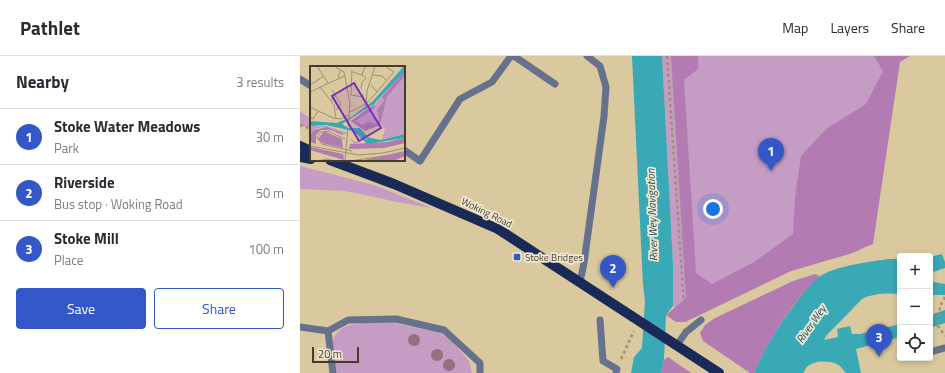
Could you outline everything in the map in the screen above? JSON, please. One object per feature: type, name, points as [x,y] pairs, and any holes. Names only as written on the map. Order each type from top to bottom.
[{"type":"main road","points":[[300,146],[310,151]]},
{"type":"main road","points":[[300,157],[310,159]]},
{"type":"main road","name":"Woking Road","points":[[331,161],[394,184],[498,229],[719,373]]},
{"type":"street","points":[[405,151],[420,161],[460,98],[492,82],[511,56]]},
{"type":"street","points":[[514,56],[555,84]]},
{"type":"street","points":[[587,56],[600,66]]},
{"type":"street","points":[[580,282],[604,116],[606,87],[600,66],[600,56]]},
{"type":"street","points":[[300,79],[310,85]]},
{"type":"street","points":[[300,328],[328,331],[348,320],[396,319],[444,330],[480,363],[480,373]]},
{"type":"street","points":[[600,320],[603,361],[616,371]]},
{"type":"street","points":[[673,343],[701,320]]},
{"type":"street","points":[[328,331],[333,373]]},
{"type":"street","points":[[933,351],[945,348]]},
{"type":"path","points":[[666,56],[686,332]]},
{"type":"path","points":[[300,125],[310,129]]},
{"type":"path","points":[[945,297],[939,311],[938,326],[945,336]]},
{"type":"path","points":[[616,371],[634,331]]},
{"type":"shaded area","points":[[662,56],[894,56],[859,251],[791,271],[685,322],[673,306],[673,264]]},
{"type":"shaded area","points":[[671,56],[698,56],[698,69],[684,80],[696,273],[712,284],[754,262],[793,234],[795,198],[801,156],[826,129],[866,104],[883,71],[874,56],[910,56],[900,62],[873,244],[849,254],[791,271],[685,322],[676,322],[666,315],[686,298]]},
{"type":"shaded area","points":[[300,111],[310,118],[310,128],[300,125]]},
{"type":"shaded area","points":[[300,166],[374,185],[432,208],[346,191],[300,189]]},
{"type":"shaded area","points":[[815,274],[820,276],[800,297],[782,321],[767,346],[754,373],[750,373],[703,341],[700,333],[705,325],[715,318],[793,281]]},
{"type":"shaded area","points":[[389,322],[441,333],[454,344],[469,361],[472,373],[336,373],[333,341],[336,334],[341,329],[356,324]]},
{"type":"shaded area","points":[[668,357],[691,373],[661,373],[664,360]]},
{"type":"water","name":"River Wey Navigation","points":[[632,56],[662,56],[673,264],[673,306],[666,315],[664,360],[661,373],[631,373],[634,357],[642,348],[645,301]]},
{"type":"water","points":[[942,254],[945,262],[945,268],[933,272],[933,256]]},
{"type":"water","name":"River Wey","points":[[897,259],[897,294],[881,294],[862,299],[826,336],[824,340],[838,337],[837,329],[850,326],[852,334],[860,334],[897,325],[897,338],[856,349],[861,373],[846,373],[837,364],[818,362],[810,365],[803,373],[754,373],[777,329],[809,286],[825,273],[842,267]]},
{"type":"water","points":[[933,282],[945,284],[945,295],[933,295]]},
{"type":"water","points":[[945,310],[945,323],[933,327],[933,314]]},
{"type":"place","name":"Stoke Water Meadows","points":[[771,171]]},
{"type":"place","name":"Stoke Bridges","points":[[517,257]]},
{"type":"place","name":"Riverside","points":[[613,288]]},
{"type":"place","name":"Stoke Mill","points":[[879,357]]}]
